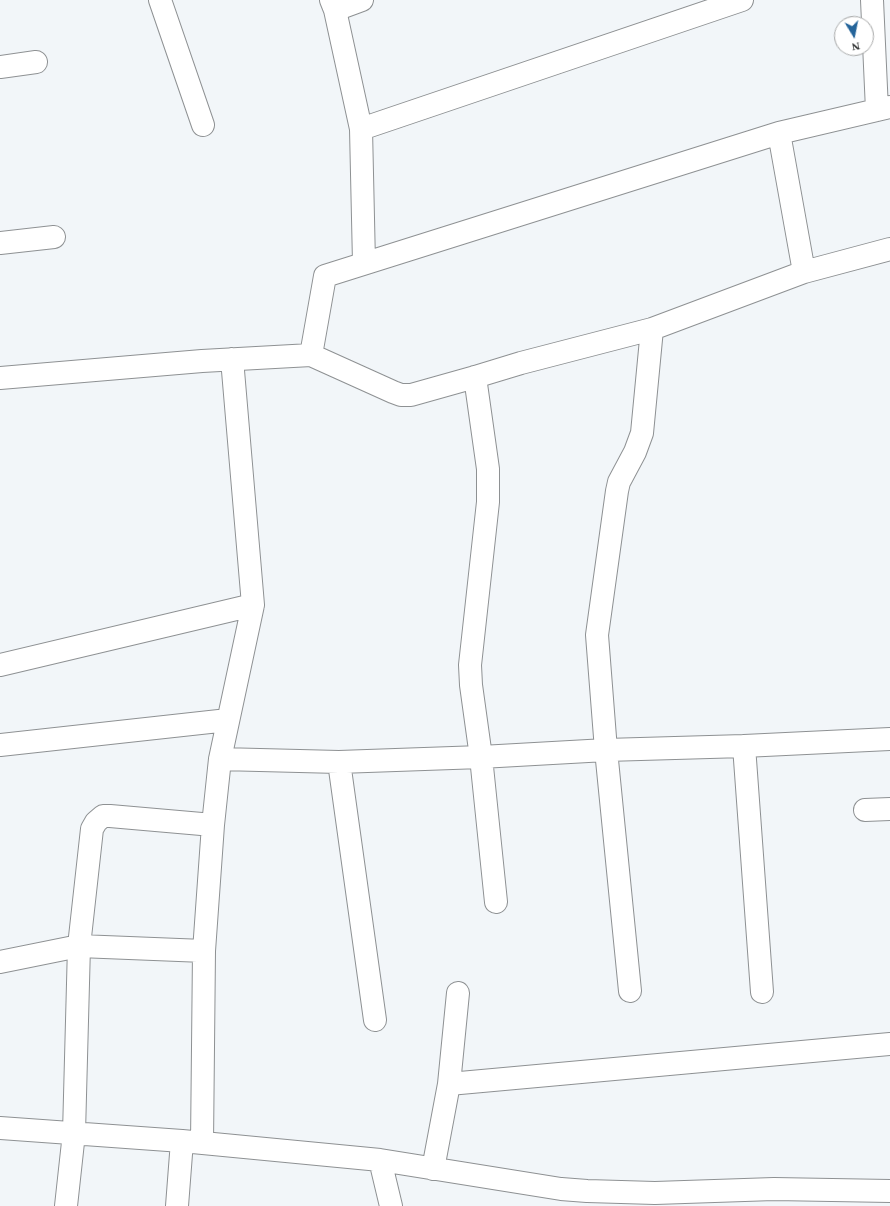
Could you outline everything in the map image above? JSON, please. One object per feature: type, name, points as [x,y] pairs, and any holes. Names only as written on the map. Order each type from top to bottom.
[{"type":"street","points":[[160,0],[203,125]]},
{"type":"street","points":[[362,0],[333,5],[361,129],[364,263]]},
{"type":"street","points":[[361,129],[740,0]]},
{"type":"street","points":[[311,355],[325,276],[779,133],[883,109],[872,0]]},
{"type":"street","points":[[0,67],[36,62]]},
{"type":"street","points":[[779,133],[804,272]]},
{"type":"street","points":[[0,243],[54,237]]},
{"type":"street","points":[[0,378],[311,355],[393,392],[401,395],[411,395],[475,378],[521,363],[652,329],[804,272],[890,249]]},
{"type":"street","points":[[630,991],[606,750],[597,635],[619,482],[635,452],[642,433],[652,329]]},
{"type":"street","points":[[177,1206],[192,1142],[213,825],[220,759],[253,605],[232,360]]},
{"type":"street","points":[[475,378],[488,469],[488,515],[470,665],[496,902]]},
{"type":"street","points":[[0,665],[253,605]]},
{"type":"street","points":[[0,745],[228,720]]},
{"type":"street","points":[[220,759],[339,762],[890,739]]},
{"type":"street","points":[[744,746],[762,992]]},
{"type":"street","points":[[339,762],[375,1020]]},
{"type":"street","points":[[865,810],[890,809]]},
{"type":"street","points":[[66,1206],[74,1133],[79,946],[92,829],[96,822],[103,816],[213,825]]},
{"type":"street","points":[[0,962],[79,946],[204,951]]},
{"type":"street","points":[[434,1169],[449,1084],[458,993]]},
{"type":"street","points":[[449,1084],[890,1044]]},
{"type":"street","points":[[0,1128],[192,1142],[380,1160],[561,1189],[655,1199],[775,1198],[890,1191]]},
{"type":"street","points":[[380,1160],[391,1206]]}]
